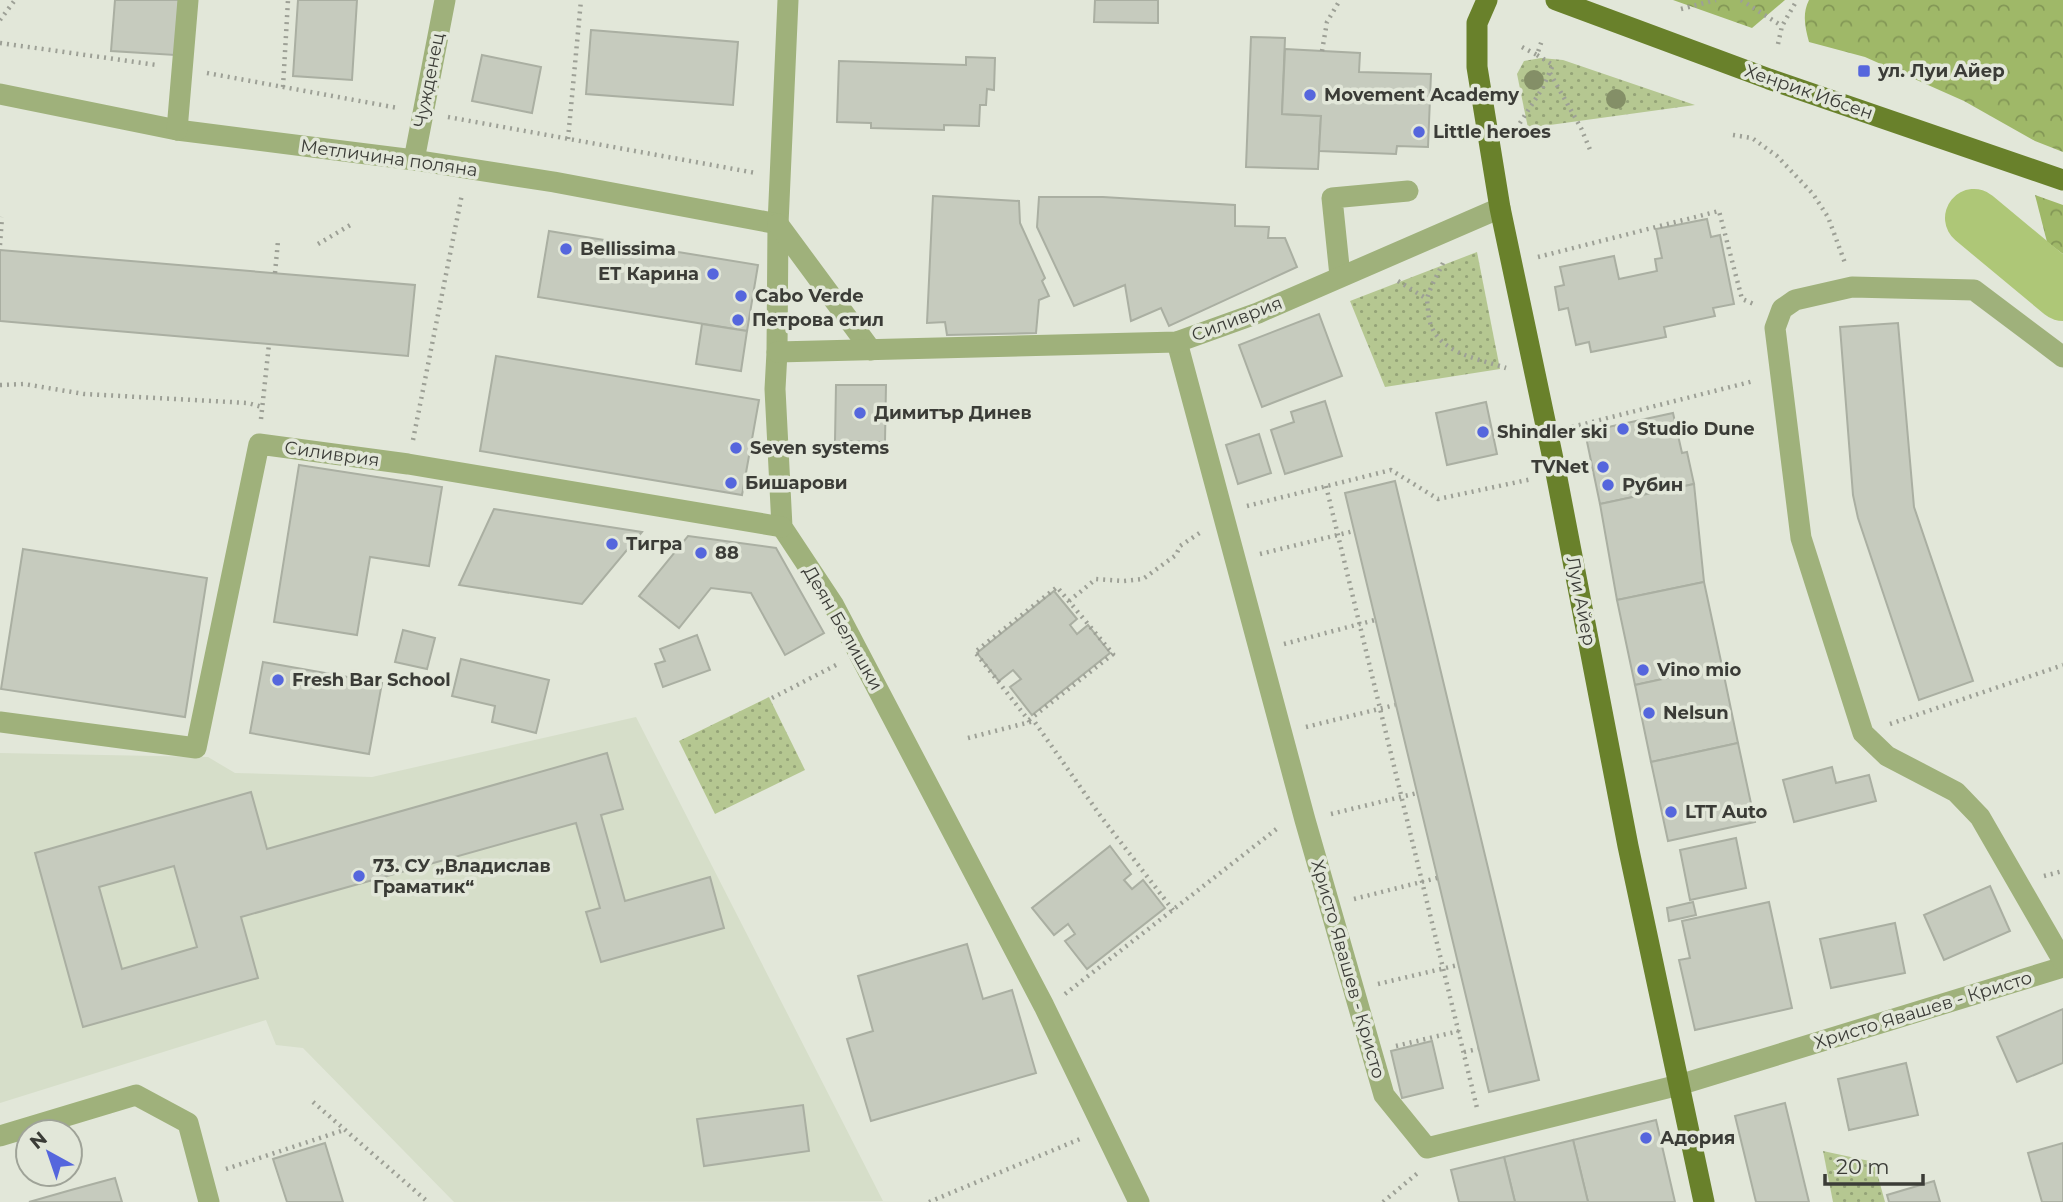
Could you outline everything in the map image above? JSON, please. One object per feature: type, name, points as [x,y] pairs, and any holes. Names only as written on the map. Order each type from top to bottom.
[{"type":"main road","name":"Луи Айер","points":[[1487,0],[1477,23],[1477,67],[1500,208],[1548,433],[1628,846],[1704,1202]]},
{"type":"main road","name":"Хенрик Ибсен","points":[[1556,0],[1769,79],[2063,180]]},
{"type":"street","points":[[177,130],[188,0]]},
{"type":"street","name":"Чужденец","points":[[414,160],[445,0]]},
{"type":"street","points":[[782,527],[775,389],[778,224],[788,0]]},
{"type":"street","name":"Метличина поляна","points":[[0,94],[177,130],[467,168],[778,224]]},
{"type":"street","points":[[1340,276],[1332,198],[1408,191]]},
{"type":"street","name":"Силиврия","points":[[777,352],[1177,342],[1258,313],[1500,208]]},
{"type":"street","points":[[778,224],[871,350]]},
{"type":"street","points":[[2063,357],[1974,290],[1852,287],[1802,297],[1787,305],[1779,315],[1775,328],[1801,538],[1863,733],[1886,756],[1956,792],[1980,817],[2063,961]]},
{"type":"street","name":"Христо Явашев - Кристо","points":[[1177,342],[1281,733],[1384,1095],[1427,1148],[1679,1085],[2063,967]]},
{"type":"street","name":"Силиврия","points":[[0,722],[196,748],[259,444],[408,464],[782,527]]},
{"type":"street","name":"Деян Белишки","points":[[782,527],[833,604],[859,653],[1045,1010],[1139,1202]]},
{"type":"street","points":[[0,1136],[136,1095],[188,1123],[209,1202]]},
{"type":"path","points":[[0,20],[15,0]]},
{"type":"path","points":[[284,87],[288,0]]},
{"type":"path","points":[[568,139],[580,0]]},
{"type":"path","points":[[1322,51],[1327,22],[1340,0]]},
{"type":"path","points":[[1681,9],[1716,0]]},
{"type":"path","points":[[1741,0],[1782,26]]},
{"type":"path","points":[[1778,44],[1782,26],[1797,0]]},
{"type":"path","points":[[1537,55],[1542,40]]},
{"type":"path","points":[[0,43],[183,69],[781,178]]},
{"type":"path","points":[[1493,163],[1542,89],[1553,65],[1521,47]]},
{"type":"path","points":[[1550,72],[1575,115],[1591,152]]},
{"type":"path","points":[[1733,135],[1752,138],[1777,156],[1812,194],[1828,216],[1852,287]]},
{"type":"path","points":[[408,464],[467,168]]},
{"type":"path","points":[[1512,264],[1718,211],[1742,299],[1779,315]]},
{"type":"path","points":[[0,245],[2,217]]},
{"type":"path","points":[[318,244],[352,224]]},
{"type":"path","points":[[1459,225],[1427,299],[1429,323],[1445,345],[1460,353],[1536,378]]},
{"type":"path","points":[[275,273],[278,241]]},
{"type":"path","points":[[259,444],[269,344]]},
{"type":"path","points":[[1548,433],[1781,374]]},
{"type":"path","points":[[0,385],[24,384],[84,394],[248,403],[262,407]]},
{"type":"path","points":[[1069,601],[1097,579],[1143,579],[1223,513],[1391,470],[1438,499],[1556,473]]},
{"type":"path","points":[[1326,486],[1484,1134]]},
{"type":"path","points":[[1235,560],[1354,531]]},
{"type":"path","points":[[968,738],[1030,721],[1113,654],[1057,587],[975,652],[1030,721],[1034,721],[1102,818],[1173,910]]},
{"type":"path","points":[[1259,650],[1375,620]]},
{"type":"path","points":[[772,698],[859,653]]},
{"type":"path","points":[[1863,733],[2063,665]]},
{"type":"path","points":[[1281,733],[1395,705]]},
{"type":"path","points":[[1045,1010],[1280,826],[1417,793]]},
{"type":"path","points":[[1329,905],[1437,878]]},
{"type":"path","points":[[1354,990],[1458,965]]},
{"type":"path","points":[[1372,1051],[1459,1031]]},
{"type":"path","points":[[1464,1052],[1478,1049]]},
{"type":"path","points":[[313,1102],[428,1202]]},
{"type":"path","points":[[202,1177],[344,1130]]},
{"type":"path","points":[[929,1202],[1070,1144]]},
{"type":"path","points":[[1383,1202],[1418,1174],[1427,1148]]},
{"type":"shaded area","name":"73. СУ „Владислав Граматик“","points":[[636,717],[883,1201],[454,1202],[303,1048],[276,1045],[266,1020],[0,1103],[0,753],[208,757],[235,773],[372,777]]},
{"type":"green space","points":[[1673,0],[1785,0],[1752,28]]},
{"type":"green space","points":[[1809,0],[2063,0],[2063,152],[2035,141],[1964,101],[1865,57],[1809,42],[1805,15]]},
{"type":"green space","points":[[1541,58],[1563,60],[1695,105],[1528,128],[1517,74],[1524,61]]},
{"type":"green space","points":[[2035,195],[2063,205],[2063,254],[2047,242]]},
{"type":"green space","points":[[1477,252],[1500,369],[1385,387],[1350,301]]},
{"type":"green space","points":[[769,697],[805,770],[715,814],[679,741]]},
{"type":"green space","points":[[1823,1151],[1874,1162],[1885,1202],[1833,1202]]},
{"type":"building","points":[[115,0],[179,0],[175,55],[111,51]]},
{"type":"building","points":[[298,0],[357,0],[352,80],[293,76]]},
{"type":"building","points":[[1095,0],[1158,0],[1158,23],[1094,22]]},
{"type":"building","points":[[591,30],[738,42],[733,105],[586,94]]},
{"type":"building","points":[[1251,37],[1285,38],[1282,114],[1321,116],[1318,169],[1246,167]]},
{"type":"building","points":[[1285,49],[1360,53],[1359,72],[1431,74],[1428,147],[1397,146],[1396,154],[1319,151],[1321,116],[1282,114]]},
{"type":"building","points":[[482,55],[541,67],[532,113],[472,101]]},
{"type":"building","points":[[966,57],[995,58],[994,90],[987,89],[986,105],[980,105],[979,126],[944,125],[944,130],[871,128],[871,123],[837,122],[839,61],[966,65]]},
{"type":"building","points":[[933,196],[1019,201],[1020,223],[1045,278],[1042,281],[1049,296],[1039,300],[1036,333],[947,335],[945,322],[927,323]]},
{"type":"building","points":[[1039,197],[1103,197],[1235,205],[1235,226],[1269,227],[1268,238],[1285,238],[1297,267],[1169,326],[1161,308],[1131,321],[1125,285],[1074,306],[1037,227]]},
{"type":"building","points":[[1707,219],[1711,237],[1720,235],[1734,304],[1713,308],[1715,316],[1664,327],[1666,337],[1591,352],[1589,342],[1576,345],[1568,308],[1559,310],[1555,287],[1564,285],[1560,267],[1614,256],[1619,279],[1657,271],[1655,259],[1662,258],[1656,229]]},
{"type":"building","points":[[549,231],[758,265],[747,331],[538,297]]},
{"type":"building","points":[[0,250],[415,285],[408,356],[0,321]]},
{"type":"building","points":[[1319,314],[1342,376],[1262,407],[1239,345]]},
{"type":"building","points":[[1898,323],[1914,507],[1973,681],[1919,700],[1858,518],[1853,495],[1840,327]]},
{"type":"building","points":[[702,324],[747,331],[741,371],[696,364]]},
{"type":"building","points":[[496,356],[759,400],[742,495],[480,451]]},
{"type":"building","name":"Димитър Динев","points":[[836,385],[886,385],[885,442],[835,441]]},
{"type":"building","points":[[1325,401],[1342,456],[1285,474],[1271,430],[1294,422],[1291,412]]},
{"type":"building","points":[[1486,402],[1497,454],[1447,465],[1436,413]]},
{"type":"building","points":[[1673,413],[1682,453],[1687,452],[1694,484],[1600,504],[1585,432]]},
{"type":"building","points":[[1259,434],[1271,473],[1238,484],[1226,445]]},
{"type":"building","points":[[299,465],[442,487],[429,566],[370,557],[357,635],[274,622]]},
{"type":"building","points":[[1395,481],[1539,1080],[1489,1092],[1345,493]]},
{"type":"building","points":[[1694,484],[1704,582],[1617,600],[1600,504]]},
{"type":"building","points":[[494,509],[642,532],[582,604],[459,585]]},
{"type":"building","points":[[688,536],[776,548],[824,633],[785,655],[751,593],[711,588],[679,628],[639,596]]},
{"type":"building","points":[[23,549],[207,578],[185,717],[1,689]]},
{"type":"building","points":[[1704,582],[1722,666],[1635,685],[1617,600]]},
{"type":"building","points":[[1054,591],[1077,619],[1070,625],[1077,634],[1088,625],[1110,653],[1032,715],[1010,687],[1021,679],[1013,670],[999,681],[977,653]]},
{"type":"building","points":[[403,630],[435,638],[427,669],[395,662]]},
{"type":"building","points":[[697,635],[710,670],[663,687],[655,664],[665,661],[660,649]]},
{"type":"building","points":[[461,659],[549,680],[536,733],[492,722],[495,706],[452,696]]},
{"type":"building","points":[[263,662],[382,683],[369,754],[250,733]]},
{"type":"building","points":[[1722,666],[1738,743],[1651,762],[1635,685]]},
{"type":"building","points":[[1738,743],[1755,822],[1668,841],[1651,762]]},
{"type":"building","points":[[607,753],[623,809],[601,815],[625,901],[710,877],[724,928],[601,962],[586,912],[600,908],[576,823],[241,917],[258,978],[83,1027],[35,853],[251,792],[267,849]],"holes":[[[174,866],[197,947],[122,969],[99,887]]]},
{"type":"building","points":[[1832,767],[1836,783],[1869,775],[1876,801],[1794,822],[1783,780]]},
{"type":"building","points":[[1736,838],[1746,888],[1690,900],[1680,850]]},
{"type":"building","points":[[1110,846],[1131,874],[1124,880],[1132,889],[1143,880],[1165,908],[1087,969],[1065,941],[1075,934],[1068,924],[1054,935],[1032,908]]},
{"type":"building","points":[[1990,886],[2010,931],[1944,960],[1924,915]]},
{"type":"building","points":[[1693,902],[1696,915],[1669,921],[1667,908]]},
{"type":"building","points":[[1769,902],[1792,1008],[1695,1030],[1679,960],[1690,958],[1682,921]]},
{"type":"building","points":[[1895,923],[1905,973],[1831,988],[1820,939]]},
{"type":"building","points":[[967,944],[983,999],[1012,990],[1036,1073],[871,1121],[847,1039],[873,1031],[858,976]]},
{"type":"building","points":[[2063,1009],[2063,1063],[2017,1082],[1997,1037]]},
{"type":"building","points":[[1432,1041],[1443,1088],[1402,1098],[1391,1051]]},
{"type":"building","points":[[1906,1063],[1918,1115],[1849,1130],[1838,1079]]},
{"type":"building","points":[[1785,1103],[1809,1202],[1756,1202],[1735,1116]]},
{"type":"building","points":[[803,1105],[809,1151],[704,1166],[697,1119]]},
{"type":"building","points":[[1656,1120],[1675,1202],[1588,1202],[1573,1140]]},
{"type":"building","points":[[1573,1140],[1588,1202],[1515,1202],[1504,1157]]},
{"type":"building","points":[[325,1143],[343,1202],[287,1202],[273,1159]]},
{"type":"building","points":[[2063,1143],[2063,1202],[2042,1202],[2028,1153]]},
{"type":"building","points":[[1504,1157],[1515,1202],[1459,1202],[1451,1170]]},
{"type":"building","points":[[115,1178],[122,1202],[29,1202],[84,1188]]},
{"type":"building","points":[[1934,1181],[1940,1202],[1889,1202],[1887,1195]]},
{"type":"waterway","points":[[1974,218],[2063,292]]},
{"type":"place","name":"ул. Луи Айер","points":[[1864,71]]},
{"type":"place","name":"Movement Academy","points":[[1310,95]]},
{"type":"place","name":"Little heroes","points":[[1419,132]]},
{"type":"place","name":"Bellissima","points":[[566,249]]},
{"type":"place","name":"ЕТ Карина","points":[[713,274]]},
{"type":"place","name":"Cabo Verde","points":[[741,296]]},
{"type":"place","name":"Петрова стил","points":[[738,320]]},
{"type":"place","name":"Димитър Динев","points":[[860,413]]},
{"type":"place","name":"Studio Dune","points":[[1623,429]]},
{"type":"place","name":"Shindler ski","points":[[1483,432]]},
{"type":"place","name":"Seven systems","points":[[736,448]]},
{"type":"place","name":"TVNet","points":[[1603,467]]},
{"type":"place","name":"Бишарови","points":[[731,483]]},
{"type":"place","name":"Рубин","points":[[1608,485]]},
{"type":"place","name":"Тигра","points":[[612,544]]},
{"type":"place","name":"88","points":[[701,553]]},
{"type":"place","name":"Vino mio","points":[[1643,670]]},
{"type":"place","name":"Fresh Bar School","points":[[278,680]]},
{"type":"place","name":"Nelsun","points":[[1649,713]]},
{"type":"place","name":"LTT Auto","points":[[1671,812]]},
{"type":"place","name":"73. СУ „Владислав Граматик“","points":[[359,876]]},
{"type":"place","name":"Адория","points":[[1646,1138]]}]
